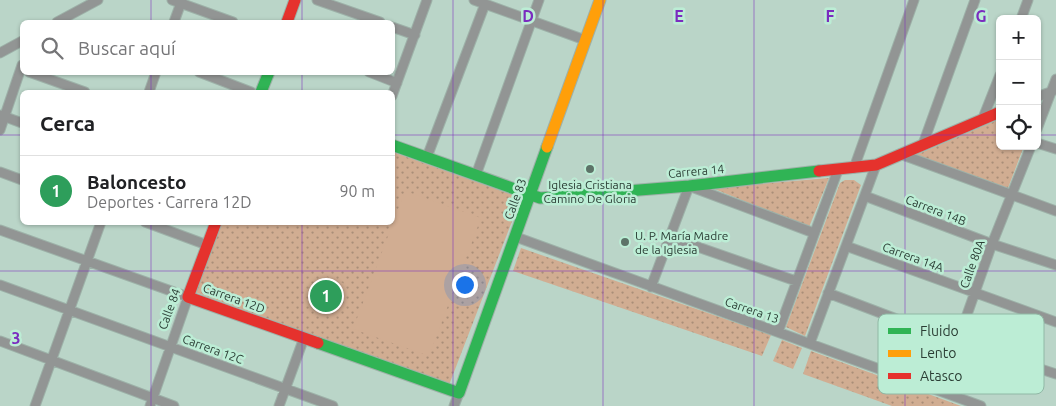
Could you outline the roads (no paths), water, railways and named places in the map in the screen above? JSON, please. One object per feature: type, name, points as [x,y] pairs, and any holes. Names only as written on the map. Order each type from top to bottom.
[{"type":"street","points":[[61,20],[98,0]]},
{"type":"street","points":[[288,20],[295,0]]},
{"type":"street","points":[[317,0],[374,20]]},
{"type":"street","points":[[394,90],[427,0]]},
{"type":"street","points":[[474,0],[585,40]]},
{"type":"street","points":[[476,175],[539,0]]},
{"type":"street","name":"Calle 83","points":[[454,406],[600,0]]},
{"type":"street","points":[[854,168],[914,0]]},
{"type":"street","points":[[923,144],[975,0]]},
{"type":"street","points":[[1022,15],[1028,0]]},
{"type":"street","points":[[174,20],[178,1],[228,20]]},
{"type":"street","points":[[427,157],[484,4]]},
{"type":"street","points":[[395,28],[415,35]]},
{"type":"street","points":[[0,52],[20,42]]},
{"type":"street","points":[[0,130],[2,115],[21,75]]},
{"type":"street","points":[[40,75],[79,90]]},
{"type":"street","points":[[150,90],[155,75]]},
{"type":"street","points":[[207,75],[246,90]]},
{"type":"street","points":[[262,90],[268,75]]},
{"type":"street","points":[[377,75],[397,83]]},
{"type":"street","points":[[1041,120],[1054,92],[1056,79]]},
{"type":"street","points":[[984,118],[996,86]]},
{"type":"street","points":[[1041,96],[1054,92]]},
{"type":"street","name":"Carrera 14","points":[[395,146],[540,198],[689,186],[876,165],[996,114]]},
{"type":"street","points":[[2,115],[20,122]]},
{"type":"street","points":[[1041,144],[1056,149]]},
{"type":"street","name":"Calle 80A","points":[[967,314],[1029,150]]},
{"type":"street","points":[[900,154],[1056,211]]},
{"type":"street","points":[[810,343],[876,165]]},
{"type":"street","points":[[778,332],[838,170]]},
{"type":"street","points":[[0,172],[20,179]]},
{"type":"street","points":[[651,287],[689,186],[814,233]]},
{"type":"street","name":"Carrera 14B","points":[[864,196],[992,244],[1056,265]]},
{"type":"street","points":[[35,406],[100,225]]},
{"type":"street","points":[[153,225],[207,245]]},
{"type":"street","name":"Calle 84","points":[[151,402],[215,225]]},
{"type":"street","name":"Carrera 12D","points":[[0,230],[459,393]]},
{"type":"street","name":"Carrera 13","points":[[516,237],[878,368]]},
{"type":"street","points":[[669,237],[796,281]]},
{"type":"street","name":"Carrera 14A","points":[[846,246],[1033,314]]},
{"type":"street","name":"Carrera 12C","points":[[0,285],[333,406]]},
{"type":"street","points":[[828,293],[883,314]]},
{"type":"street","name":"Carrera 14A","points":[[1044,318],[1056,322]]},
{"type":"street","points":[[279,406],[304,338]]},
{"type":"street","points":[[0,341],[151,402],[174,406]]},
{"type":"street","points":[[1044,370],[1056,374]]},
{"type":"street","name":"Carrera 13","points":[[948,394],[981,406]]},
{"type":"place","name":"Iglesia Cristiana Camino De Gloria","points":[[590,169]]},
{"type":"place","name":"U. P. María Madre de la Iglesia","points":[[625,242]]},
{"type":"place","name":"Baloncesto","points":[[326,296]]}]
